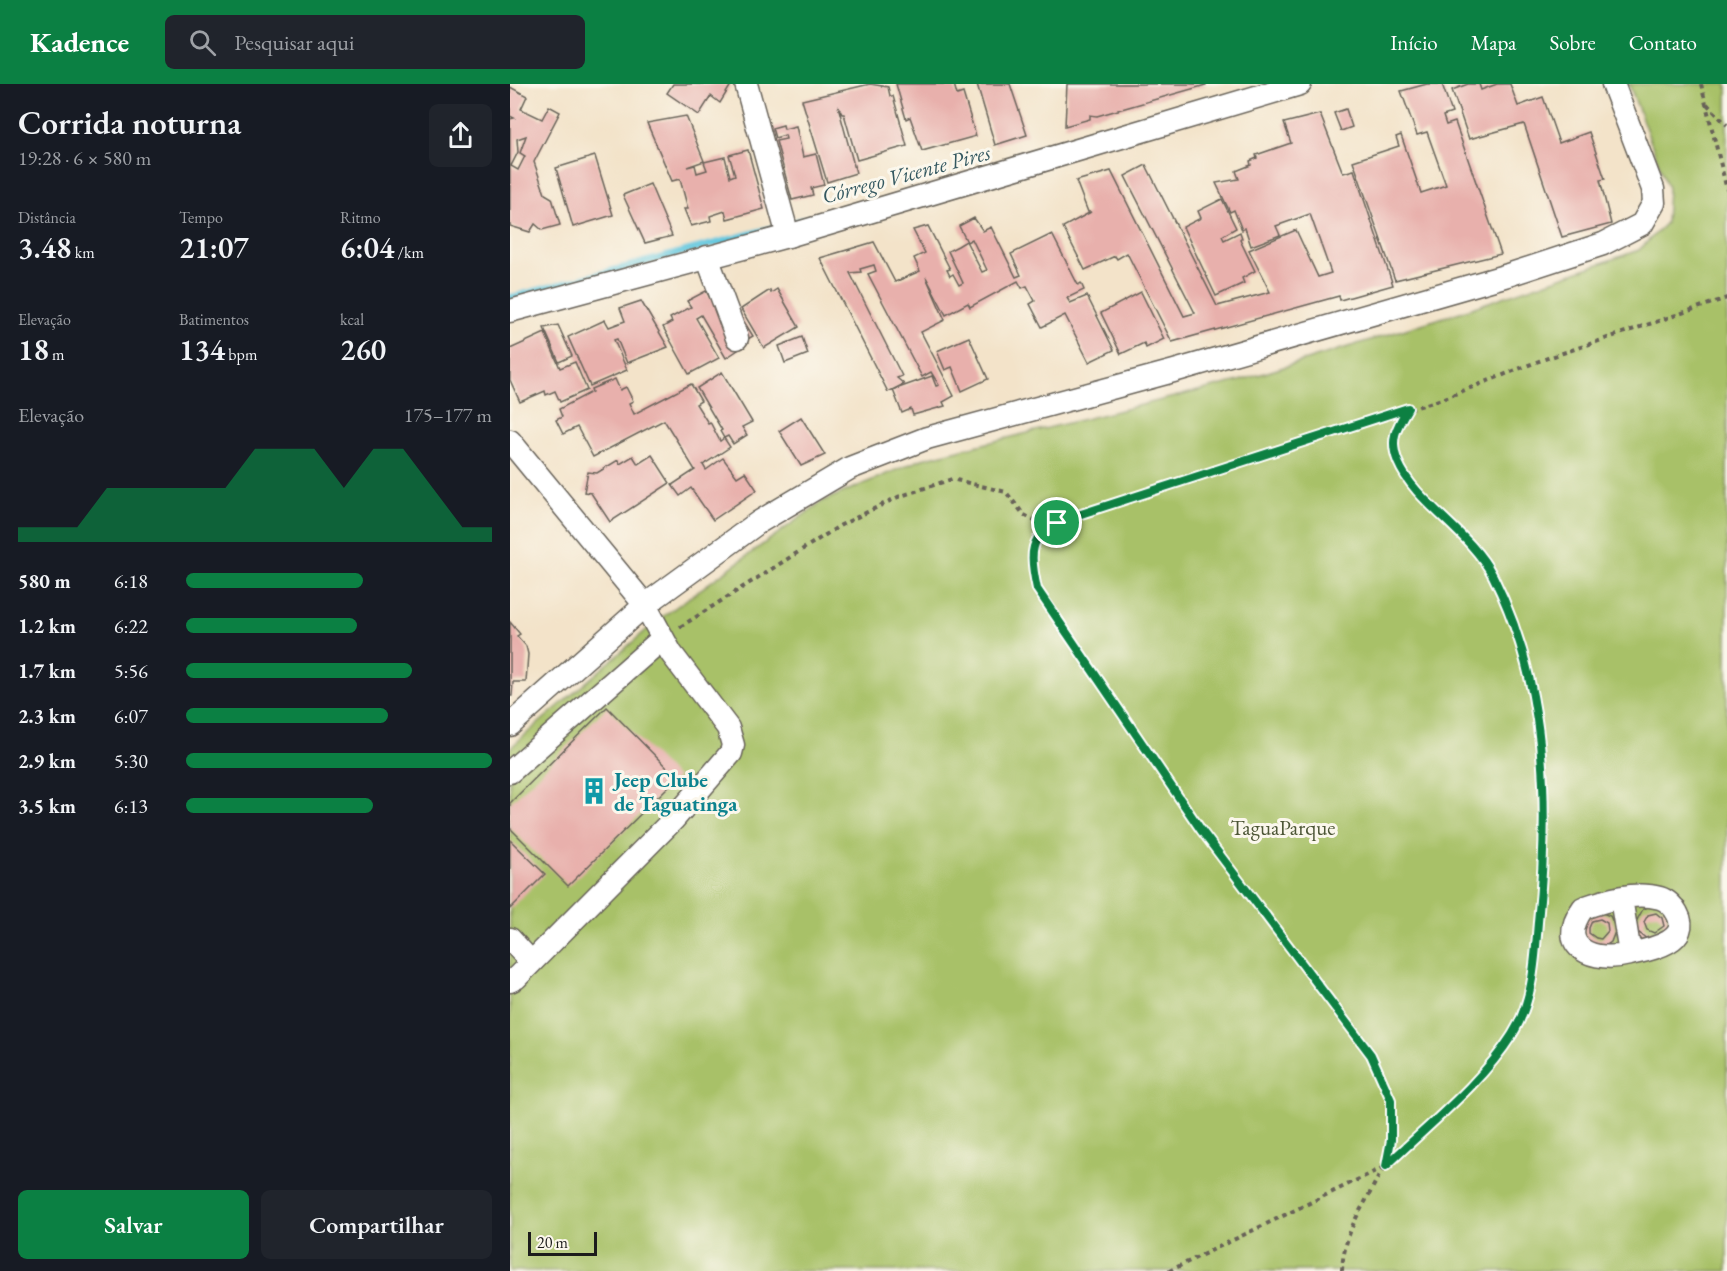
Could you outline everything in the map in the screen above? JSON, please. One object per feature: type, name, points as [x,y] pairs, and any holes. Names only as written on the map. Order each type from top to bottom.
[{"type":"street","points":[[746,84],[788,236]]},
{"type":"street","points":[[510,310],[788,236],[1300,84]]},
{"type":"street","points":[[510,725],[645,604],[759,522],[850,468],[927,438],[1174,371],[1508,275],[1603,244],[1630,232],[1642,224],[1650,212],[1654,203],[1653,189],[1613,84]]},
{"type":"street","points":[[706,257],[736,338]]},
{"type":"street","points":[[510,441],[645,604],[662,639],[728,728],[733,745],[731,753],[672,820],[510,981]]},
{"type":"street","points":[[510,772],[662,639]]},
{"type":"street","points":[[1621,898],[1630,954]]},
{"type":"street","points":[[1621,898],[1662,898],[1673,906],[1679,918],[1678,931],[1672,940],[1663,946],[1630,954],[1590,955],[1579,948],[1572,936],[1574,920],[1583,908],[1621,898]]},
{"type":"street","points":[[510,939],[531,962]]},
{"type":"path","points":[[1701,84],[1727,190]]},
{"type":"path","points":[[1706,104],[1727,125]]},
{"type":"path","points":[[662,639],[841,525],[898,497],[952,478],[1006,492],[1024,514],[1038,522],[1057,523],[1408,408],[1442,399],[1539,361],[1727,298]]},
{"type":"path","points":[[1342,1271],[1352,1224],[1386,1166],[1471,1083],[1512,1035],[1524,1008],[1533,972],[1543,876],[1542,748],[1521,655],[1493,576],[1477,551],[1413,486],[1399,465],[1394,451],[1393,433],[1408,408]]},
{"type":"path","points":[[1057,523],[1034,543],[1031,555],[1037,589],[1201,830],[1371,1055],[1391,1100],[1391,1140],[1386,1166]]},
{"type":"path","points":[[1169,1271],[1386,1166]]},
{"type":"green space","name":"TaguaParque","points":[[1629,84],[1727,84],[1727,1271],[510,1271],[510,748],[658,620],[823,501],[922,459],[1239,381],[1460,312],[1639,250],[1666,223],[1668,188]]},
{"type":"building","points":[[673,84],[731,85],[720,103],[711,96],[699,115],[667,93]]},
{"type":"building","points":[[870,84],[888,87],[890,96],[893,96],[907,146],[857,160],[844,114],[838,106],[856,173],[827,182],[802,100]]},
{"type":"building","points":[[896,84],[954,84],[957,95],[963,93],[976,136],[922,151],[910,117],[906,119]]},
{"type":"building","points":[[977,84],[1010,84],[1027,135],[995,145]]},
{"type":"building","points":[[1067,84],[1206,85],[1097,116],[1090,115],[1090,119],[1065,126]]},
{"type":"building","points":[[1427,84],[1442,84],[1452,113],[1443,116],[1446,125],[1455,122],[1501,254],[1395,280],[1353,161],[1399,146],[1396,137],[1401,135],[1421,193],[1446,185],[1427,132],[1417,135],[1401,91]]},
{"type":"building","points":[[1468,84],[1479,84],[1481,90],[1497,84],[1510,84],[1518,106],[1543,97],[1559,143],[1589,132],[1605,179],[1600,180],[1611,224],[1562,237],[1524,124],[1469,139],[1452,90]]},
{"type":"building","points":[[510,87],[527,96],[521,109],[542,119],[549,106],[560,112],[534,162],[545,194],[552,198],[560,225],[542,230],[535,224],[530,232],[510,226],[510,119],[514,118],[510,116]],"holes":[[[526,136],[520,153],[525,156],[518,170],[511,166],[518,152],[517,139]]]},
{"type":"building","points":[[1346,109],[1352,127],[1341,131],[1334,113]]},
{"type":"building","points":[[1320,114],[1343,173],[1354,170],[1393,285],[1340,300],[1339,296],[1172,342],[1127,253],[1117,259],[1115,256],[1085,270],[1063,227],[1091,212],[1088,212],[1076,181],[1111,171],[1184,316],[1195,313],[1125,176],[1146,165],[1217,306],[1270,292],[1249,250],[1296,230],[1318,277],[1331,273],[1310,214],[1276,226],[1280,235],[1251,246],[1245,228],[1242,230],[1234,210],[1230,212],[1216,183],[1239,179],[1236,171],[1251,165],[1250,161],[1257,158],[1256,155],[1291,143],[1284,123]]},
{"type":"building","points":[[686,116],[704,161],[687,167],[695,165],[697,173],[707,170],[704,162],[725,157],[730,177],[735,175],[729,155],[748,150],[764,209],[727,219],[725,211],[710,216],[711,221],[691,226],[684,209],[688,209],[680,179],[672,181],[647,123]]},
{"type":"building","points":[[783,125],[784,129],[796,126],[803,157],[816,154],[824,185],[811,188],[813,195],[792,200],[776,141],[786,139],[785,135],[775,138],[772,128]]},
{"type":"building","points":[[595,156],[613,215],[573,227],[556,168]]},
{"type":"building","points":[[650,184],[672,236],[645,243],[623,195]]},
{"type":"building","points":[[1222,199],[1236,228],[1222,236],[1224,240],[1240,232],[1242,238],[1240,240],[1255,271],[1242,278],[1244,283],[1216,296],[1183,227],[1201,218],[1198,211]]},
{"type":"building","points":[[974,218],[983,231],[991,227],[1016,277],[1021,275],[1011,254],[1052,234],[1078,285],[1081,283],[1084,290],[1067,298],[1070,303],[1087,296],[1114,350],[1089,362],[1065,315],[1042,327],[1030,304],[1035,301],[1027,286],[1022,288],[1018,281],[970,307],[968,303],[946,315],[926,277],[945,320],[921,332],[954,396],[943,402],[945,406],[913,415],[911,409],[902,413],[893,390],[932,376],[936,386],[939,385],[931,372],[922,377],[868,274],[876,271],[874,265],[860,269],[861,272],[850,273],[902,376],[897,378],[904,384],[888,392],[820,258],[874,242],[895,282],[920,271],[914,258],[925,253],[913,230],[928,226],[950,269],[947,270],[950,276],[953,274],[959,285],[963,283],[948,251],[966,241],[982,272],[987,270],[972,239],[967,242],[959,226]]},
{"type":"building","points":[[725,289],[736,317],[740,315],[753,336],[736,346],[738,350],[726,358],[701,315],[696,318],[719,358],[689,374],[663,327],[672,322],[670,318],[691,307],[687,301],[706,291],[710,298]]},
{"type":"building","points":[[777,289],[799,327],[764,348],[741,309],[770,290],[771,293]]},
{"type":"building","points":[[1141,292],[1164,339],[1146,348],[1144,343],[1121,354],[1101,313]]},
{"type":"building","points":[[641,301],[668,347],[627,363],[617,339],[614,340],[627,370],[590,386],[568,337],[605,320],[609,327],[625,321],[620,308]]},
{"type":"building","points":[[558,325],[572,356],[559,362],[544,328]]},
{"type":"building","points":[[545,333],[560,368],[575,362],[587,390],[560,402],[555,391],[546,395],[545,391],[520,402],[510,380],[510,349]]},
{"type":"building","points":[[802,337],[808,354],[785,363],[779,346]]},
{"type":"building","points":[[969,337],[988,379],[962,391],[952,367],[945,370],[937,351]]},
{"type":"building","points":[[722,372],[752,422],[742,427],[747,435],[733,444],[728,436],[724,438],[720,431],[722,430],[697,388]]},
{"type":"building","points":[[615,379],[620,390],[626,387],[633,401],[629,403],[634,414],[691,384],[701,401],[696,404],[708,423],[710,422],[720,441],[724,438],[730,447],[703,465],[706,470],[723,458],[737,477],[745,472],[757,490],[713,520],[691,488],[680,496],[672,485],[695,470],[664,420],[593,457],[577,427],[563,434],[556,420],[562,417],[559,409],[592,392],[591,389]]},
{"type":"building","points":[[801,417],[825,455],[801,466],[779,431]]},
{"type":"building","points":[[652,455],[670,483],[610,522],[591,493],[584,492],[588,472],[597,473],[618,460],[620,464],[633,456],[638,464]]},
{"type":"building","points":[[510,622],[520,634],[517,636],[526,646],[528,654],[526,682],[513,682],[512,696],[510,696]]},
{"type":"building","name":"Jeep Clube de Taguatinga","points":[[607,707],[677,778],[568,886],[510,828],[510,803]]},
{"type":"building","points":[[510,840],[545,874],[510,909]]},
{"type":"building","points":[[1653,905],[1666,910],[1670,930],[1647,939],[1638,932],[1636,922],[1643,909]],"holes":[[[1656,913],[1662,918],[1664,926],[1654,933],[1647,930],[1644,922],[1648,915]]]},
{"type":"building","points":[[1600,912],[1610,916],[1616,929],[1611,942],[1605,946],[1585,942],[1582,921]],"holes":[[[1600,919],[1607,923],[1608,931],[1601,939],[1589,933],[1592,921]]]},
{"type":"waterway","name":"Córrego Vicente Pires","points":[[510,298],[811,218]]},
{"type":"place","name":"Jeep Clube de Taguatinga","points":[[594,791]]},
{"type":"route","points":[[1408,408],[1393,433],[1394,451],[1399,465],[1413,486],[1462,533],[1477,551],[1493,576],[1509,615],[1521,655],[1534,702],[1542,748],[1543,876],[1533,972],[1524,1008],[1512,1035],[1494,1060],[1386,1166],[1391,1140],[1391,1100],[1382,1075],[1371,1055],[1201,830],[1037,589],[1031,555],[1034,543],[1042,533],[1057,523],[1408,408]]}]
